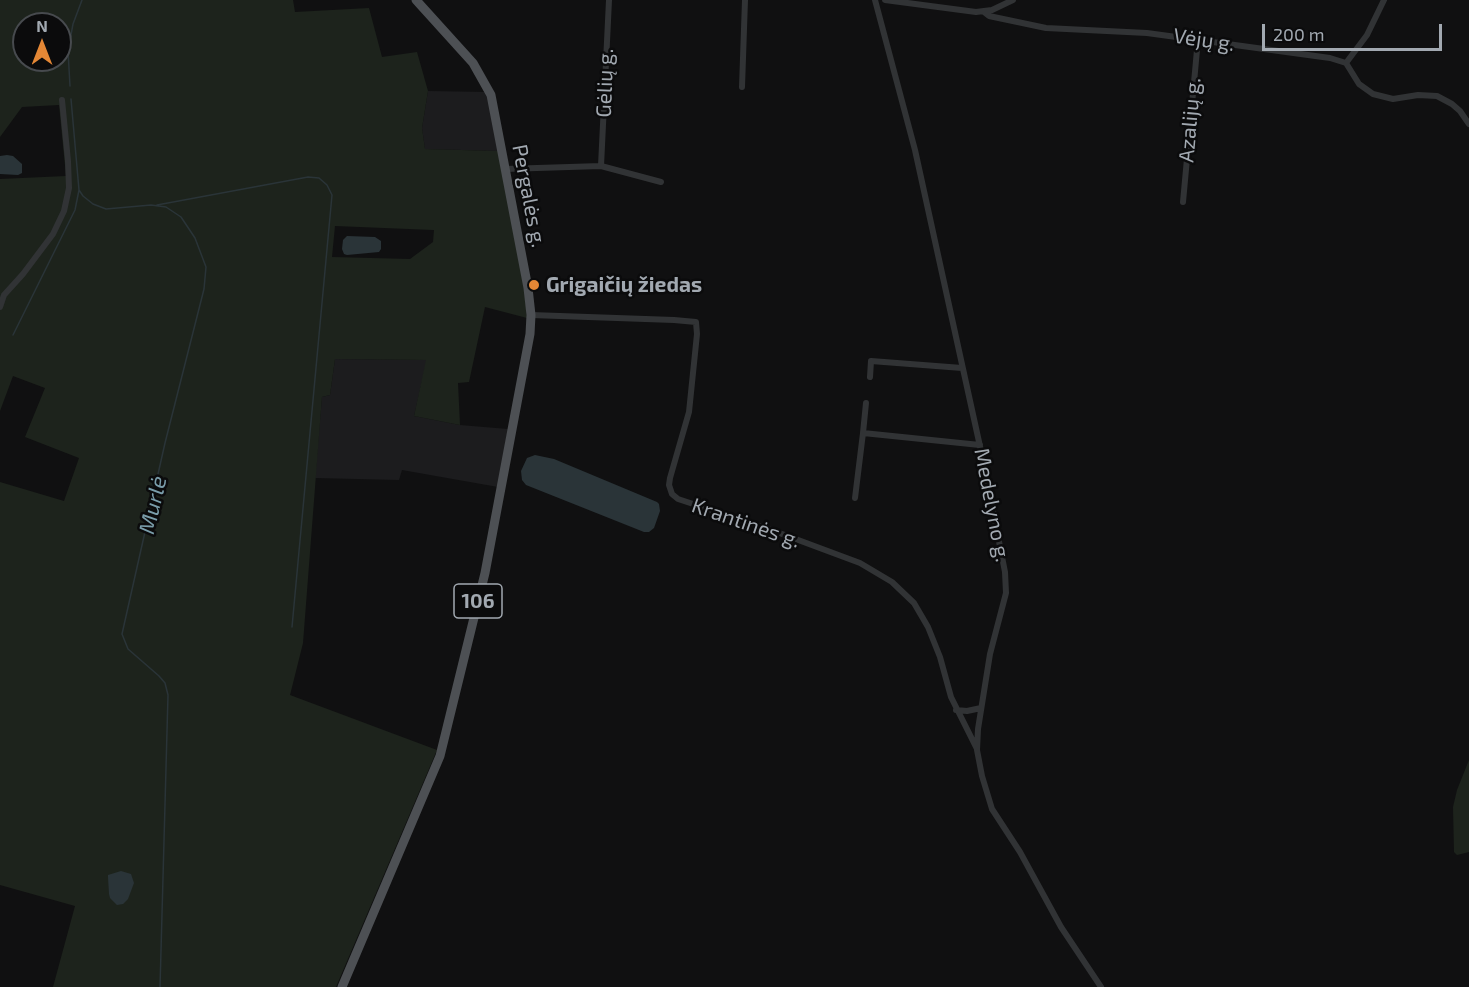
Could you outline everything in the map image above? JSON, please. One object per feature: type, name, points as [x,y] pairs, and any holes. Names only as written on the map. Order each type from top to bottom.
[{"type":"main road","name":"Pergalės g.","points":[[342,987],[440,756],[485,573],[528,351],[531,315],[528,288],[489,88],[473,63],[416,0]]},
{"type":"street","name":"Gėlių g.","points":[[601,166],[609,0]]},
{"type":"street","points":[[742,87],[745,0]]},
{"type":"street","name":"Medelyno g.","points":[[875,0],[915,150],[980,445],[1005,572],[1006,593],[990,654],[977,750],[992,809],[1020,852],[1061,927],[1101,987]]},
{"type":"street","points":[[885,0],[964,12],[984,12],[1002,7],[1013,0]]},
{"type":"street","points":[[1384,0],[1367,35],[1346,63],[1359,84],[1373,94],[1393,99],[1418,95],[1437,96],[1452,104],[1469,124]]},
{"type":"street","name":"Vėjų g.","points":[[984,12],[989,16],[1046,28],[1147,33],[1330,58],[1346,63]]},
{"type":"street","name":"Azalijų g.","points":[[1183,201],[1198,39]]},
{"type":"street","points":[[0,308],[4,295],[53,234],[64,211],[69,188],[62,100]]},
{"type":"street","points":[[505,169],[601,166],[661,182]]},
{"type":"street","name":"Krantinės g.","points":[[531,315],[696,322],[697,334],[689,412],[670,478],[669,485],[672,494],[678,499],[766,528],[860,563],[892,582],[914,603],[927,627],[940,657],[956,710],[977,750]]},
{"type":"street","points":[[870,377],[871,360],[962,368]]},
{"type":"street","points":[[855,498],[866,403]]},
{"type":"street","points":[[863,433],[980,445]]},
{"type":"street","points":[[956,710],[967,711],[981,708]]},
{"type":"shaded area","points":[[0,0],[293,0],[295,12],[369,8],[382,57],[417,52],[428,91],[422,128],[425,149],[498,151],[525,292],[527,318],[485,307],[469,382],[458,383],[460,425],[414,416],[426,360],[335,359],[330,395],[322,397],[303,643],[290,695],[437,750],[336,987],[53,987],[75,906],[0,885],[0,482],[64,501],[79,458],[25,437],[45,388],[13,376],[0,411],[0,179],[66,176],[59,105],[22,107],[0,137]],"holes":[[[335,226],[434,230],[433,242],[410,259],[332,257]]]},
{"type":"shaded area","points":[[428,91],[487,92],[498,151],[425,149],[422,128]]},
{"type":"shaded area","points":[[0,156],[13,156],[22,164],[22,173],[18,175],[0,174]]},
{"type":"shaded area","points":[[347,236],[375,237],[381,241],[381,249],[379,252],[344,254],[343,240]]},
{"type":"shaded area","points":[[335,359],[427,360],[414,416],[460,425],[508,429],[498,487],[402,470],[399,480],[315,478],[322,397],[330,395]]},
{"type":"shaded area","points":[[535,455],[554,459],[657,502],[660,511],[654,528],[649,532],[644,532],[526,485],[522,480],[521,471],[527,458]]},
{"type":"shaded area","points":[[1469,760],[1469,852],[1457,855],[1454,852],[1453,807]]},
{"type":"shaded area","points":[[121,871],[131,874],[134,883],[128,899],[123,904],[117,905],[110,898],[108,875]]},
{"type":"waterway","name":"Murlė","points":[[70,86],[68,51],[73,24],[82,0]]},
{"type":"waterway","name":"Murlė","points":[[71,99],[79,190],[83,196],[93,204],[106,209],[151,205],[166,207],[181,217],[195,238],[206,267],[204,289],[165,443],[122,634],[128,649],[165,683],[168,695],[160,987]]},
{"type":"waterway","points":[[157,205],[308,177],[319,178],[327,185],[332,195],[292,627]]},
{"type":"waterway","points":[[13,335],[75,210],[79,190]]},
{"type":"place","name":"Grigaičių žiedas","points":[[534,285]]}]
